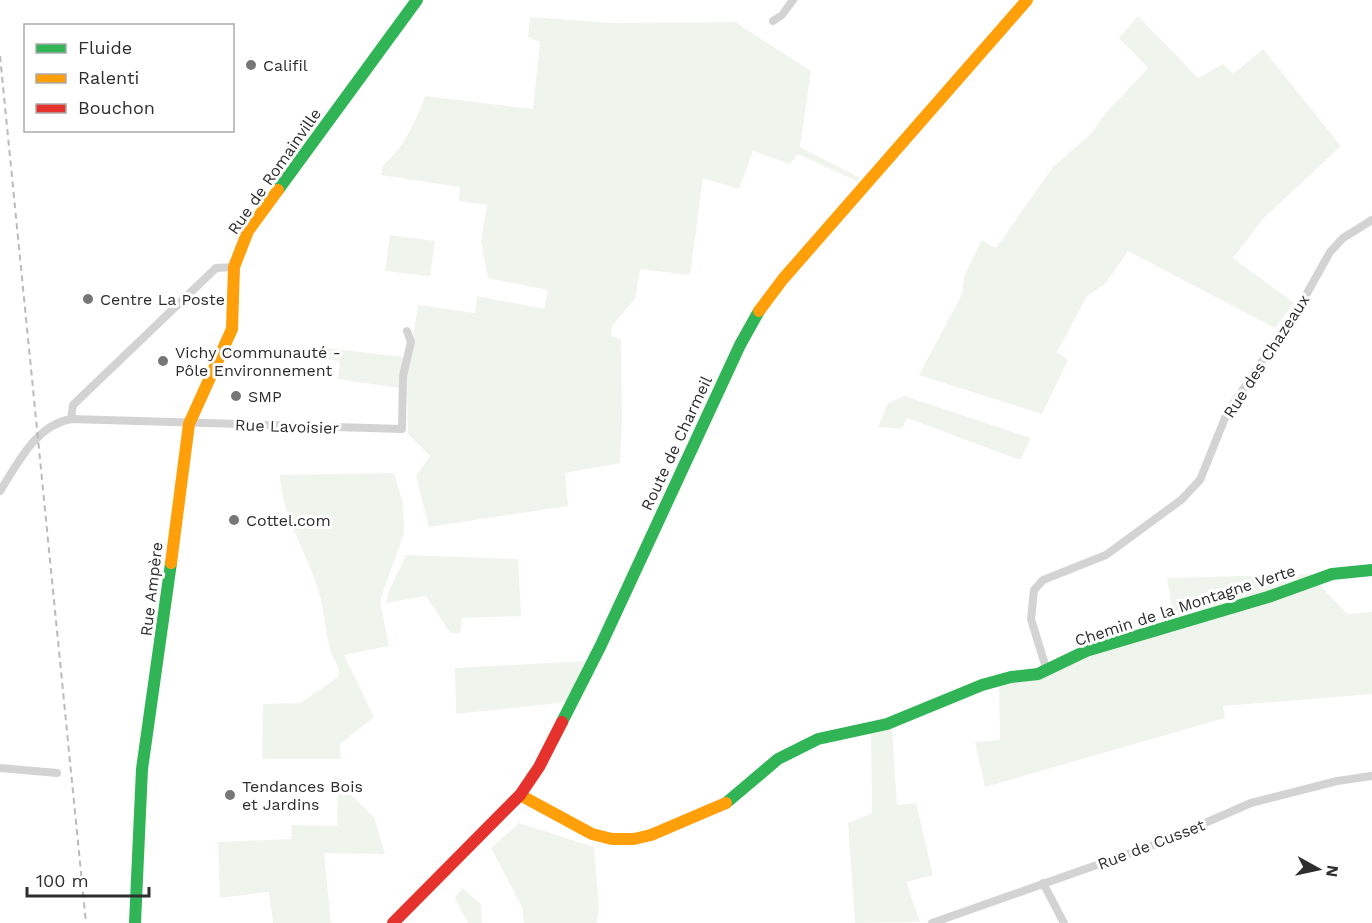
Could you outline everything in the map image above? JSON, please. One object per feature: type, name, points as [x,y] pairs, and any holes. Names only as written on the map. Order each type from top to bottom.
[{"type":"main road","name":"Rue de Romainville","points":[[234,267],[248,231],[417,0]]},
{"type":"main road","name":"Route de Charmeil","points":[[393,923],[520,795],[556,738],[735,354],[759,311],[844,208],[1025,1]]},
{"type":"main road","name":"Rue Ampère","points":[[135,923],[142,769],[158,669],[189,424],[232,329],[234,267]]},
{"type":"main road","name":"Chemin de la Montagne Verte","points":[[520,795],[592,834],[612,839],[634,839],[651,835],[717,808],[737,796],[778,759],[818,739],[887,724],[982,685],[1047,670],[1086,651],[1268,597],[1332,574],[1372,570]]},
{"type":"street","points":[[773,21],[782,15],[793,0]]},
{"type":"street","name":"Rue des Chazeaux","points":[[1047,670],[1031,618],[1034,590],[1043,580],[1106,555],[1181,500],[1200,480],[1227,413],[1301,304],[1330,252],[1343,238],[1372,220]]},
{"type":"street","points":[[0,490],[39,436],[58,421],[71,419],[73,405],[216,268],[234,267]]},
{"type":"street","name":"Rue Lavoisier","points":[[71,419],[402,429],[403,376],[411,342],[407,330]]},
{"type":"street","points":[[0,768],[57,772]]},
{"type":"street","name":"Rue de Cusset","points":[[932,923],[1160,843],[1251,803],[1337,781],[1372,776]]},
{"type":"street","points":[[1043,883],[1064,923]]},
{"type":"shaded area","points":[[1138,16],[1198,78],[1223,64],[1233,74],[1263,49],[1341,146],[1263,219],[1233,258],[1294,303],[1275,328],[1128,251],[1105,284],[1087,296],[1057,352],[1068,360],[1042,414],[919,375],[962,294],[964,276],[982,240],[996,248],[1053,167],[1091,134],[1105,114],[1148,68],[1119,38]]},
{"type":"shaded area","points":[[530,17],[613,23],[735,22],[811,71],[800,147],[860,178],[857,181],[798,154],[790,164],[753,151],[739,189],[703,178],[690,275],[640,269],[635,299],[612,326],[611,336],[621,339],[620,463],[565,473],[568,506],[429,527],[416,476],[430,456],[408,434],[407,376],[418,305],[475,313],[477,296],[544,309],[548,290],[488,278],[481,241],[487,205],[459,201],[460,187],[381,175],[383,165],[397,151],[408,134],[425,96],[533,109],[540,42],[528,37]]},
{"type":"shaded area","points":[[390,235],[435,241],[430,276],[385,271]]},
{"type":"shaded area","points":[[318,347],[403,357],[399,388],[338,379],[340,361],[318,358]]},
{"type":"shaded area","points":[[905,396],[1031,438],[1020,460],[907,418],[902,429],[878,427],[888,403]]},
{"type":"shaded area","points":[[394,473],[403,504],[404,533],[380,601],[389,646],[344,655],[374,717],[340,744],[341,759],[262,759],[263,704],[300,703],[338,677],[339,668],[334,660],[326,632],[322,603],[285,505],[280,475]]},
{"type":"shaded area","points":[[406,555],[518,559],[521,616],[462,618],[460,633],[450,633],[426,596],[386,603],[388,593]]},
{"type":"shaded area","points":[[1320,574],[1319,584],[1347,614],[1372,612],[1372,694],[1223,706],[1225,718],[985,787],[975,742],[1000,740],[999,686],[1048,676],[1090,654],[1175,628],[1167,578]]},
{"type":"shaded area","points":[[585,661],[567,702],[456,714],[455,668]]},
{"type":"shaded area","points":[[892,729],[897,805],[916,803],[933,875],[906,882],[920,922],[855,923],[848,823],[872,813],[871,733]]},
{"type":"shaded area","points":[[334,775],[374,817],[385,854],[324,853],[331,923],[273,923],[269,892],[220,898],[218,842],[292,839],[291,825],[337,826],[338,797]]},
{"type":"shaded area","points":[[519,823],[594,847],[599,907],[597,923],[524,923],[522,907],[491,848]]},
{"type":"shaded area","points":[[462,888],[481,904],[482,923],[468,923],[455,898]]},
{"type":"railway","points":[[0,56],[86,923]]},
{"type":"traffic: fast","points":[[278,190],[417,0]]},
{"type":"traffic: fast","points":[[562,722],[601,645],[740,345],[759,311]]},
{"type":"traffic: fast","points":[[135,923],[142,769],[171,563]]},
{"type":"traffic: fast","points":[[726,803],[778,759],[818,739],[887,724],[982,685],[1011,677],[1038,674],[1086,651],[1268,597],[1332,574],[1372,570]]},
{"type":"traffic: slow","points":[[759,311],[783,279],[1027,0]]},
{"type":"traffic: slow","points":[[171,563],[189,424],[232,329],[234,267],[248,231],[278,190]]},
{"type":"traffic: slow","points":[[520,795],[592,834],[612,839],[634,839],[651,835],[726,803]]},
{"type":"traffic: jam","points":[[393,923],[520,795],[539,767],[562,722]]},
{"type":"place","name":"Califil","points":[[251,65]]},
{"type":"place","name":"Centre La Poste","points":[[88,299]]},
{"type":"place","name":"Vichy Communauté - Pôle Environnement","points":[[163,361]]},
{"type":"place","name":"SMP","points":[[236,396]]},
{"type":"place","name":"Cottel.com","points":[[234,520]]},
{"type":"place","name":"Tendances Bois et Jardins","points":[[230,795]]}]
